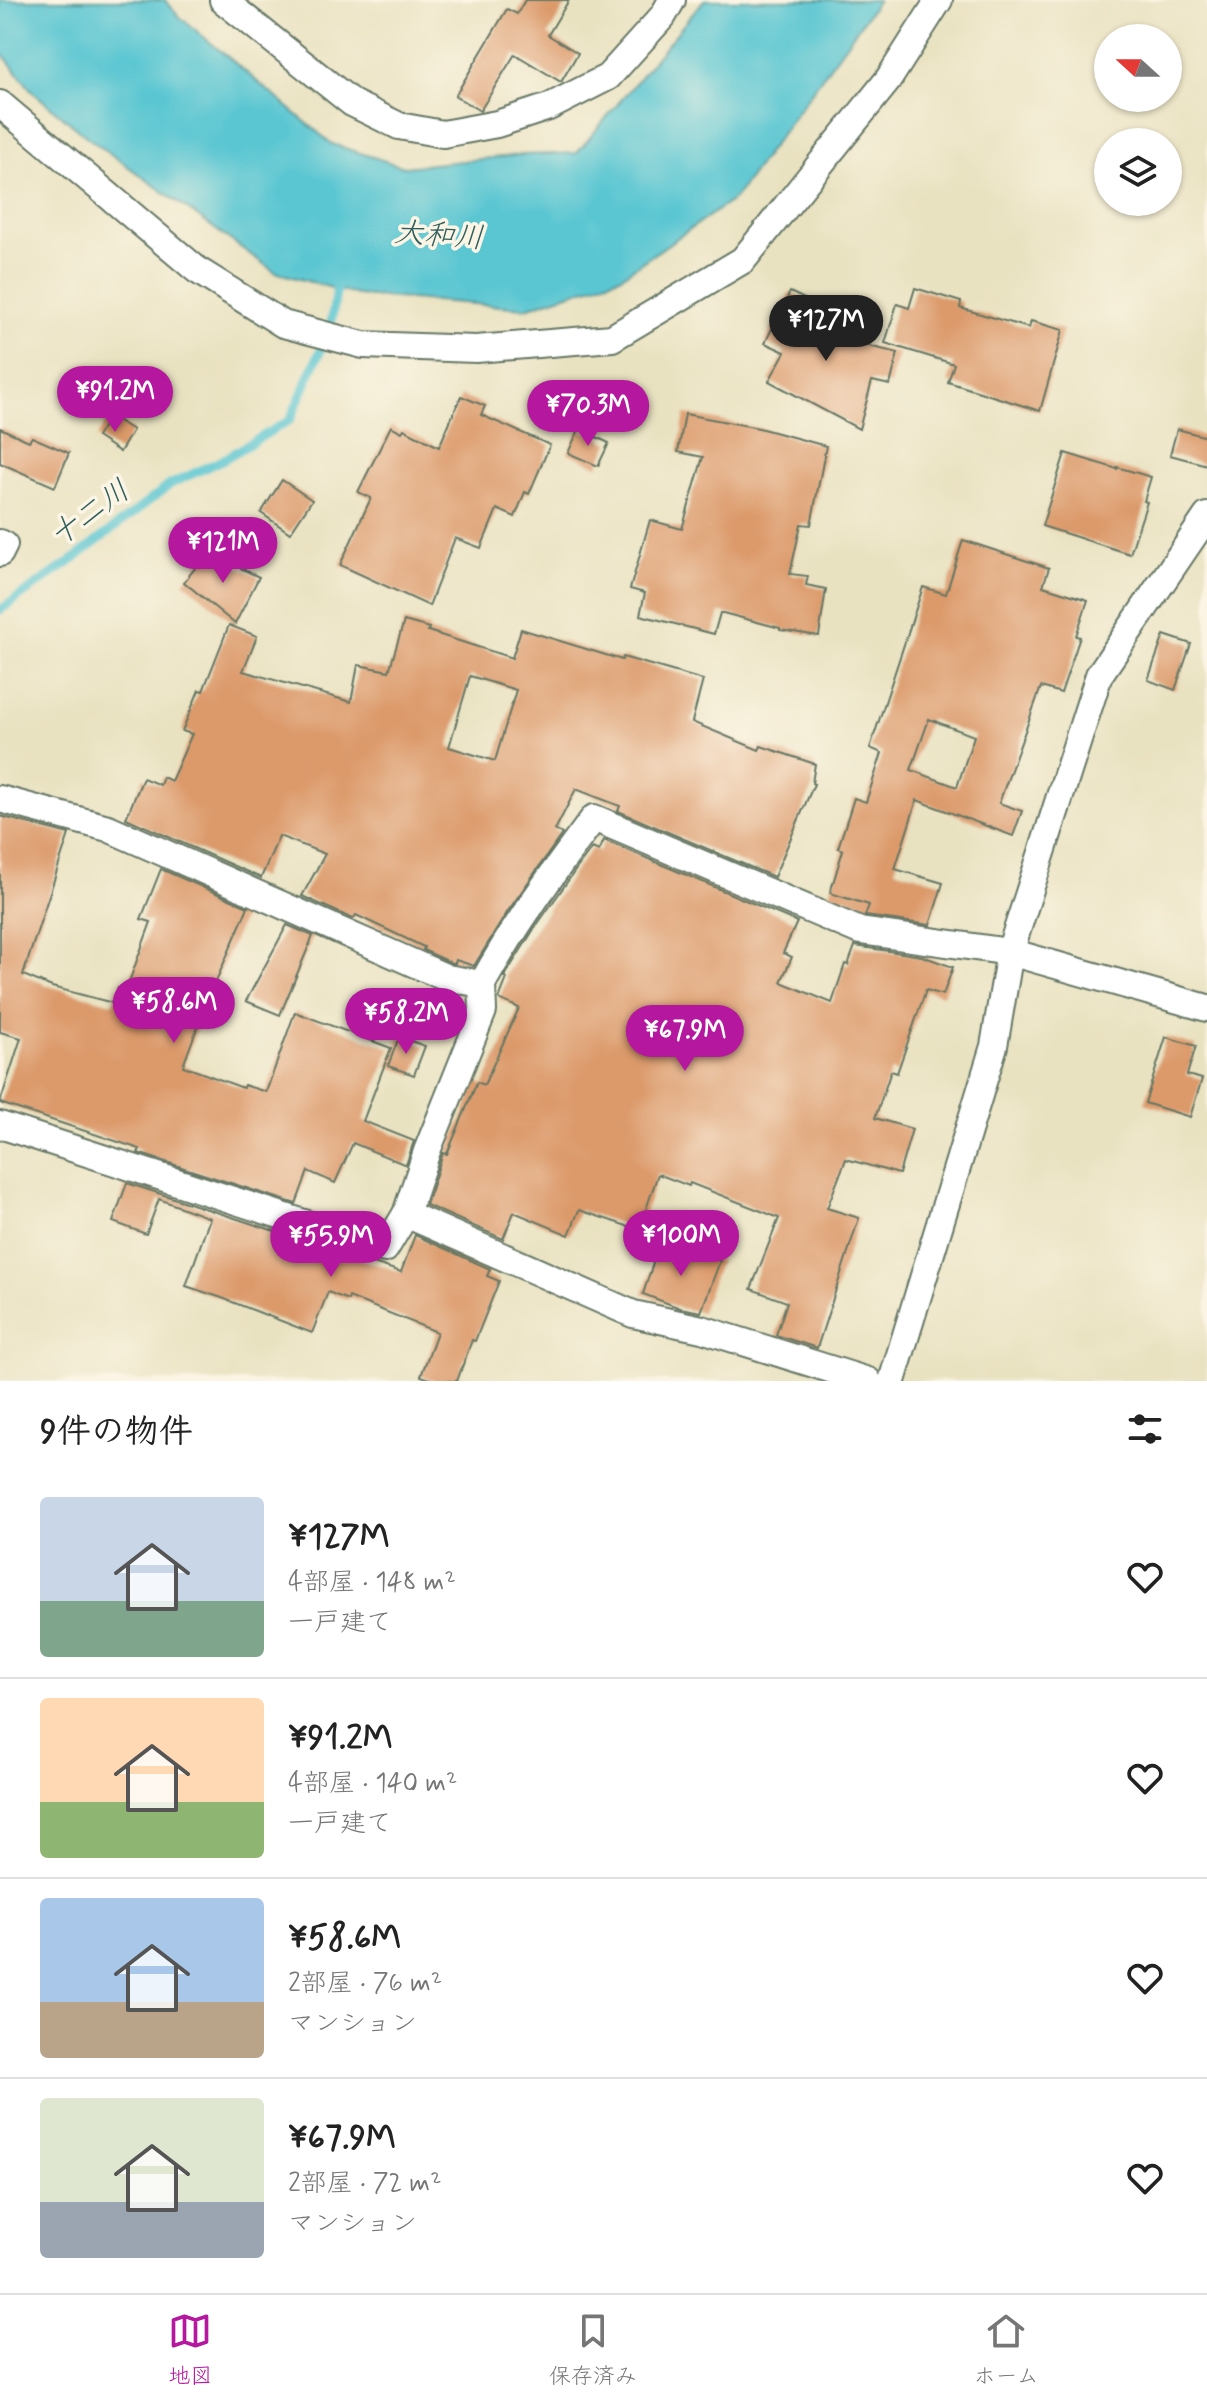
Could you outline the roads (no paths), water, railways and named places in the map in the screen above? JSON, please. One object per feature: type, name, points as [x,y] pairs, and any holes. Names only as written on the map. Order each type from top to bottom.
[{"type":"street","points":[[223,0],[352,103],[399,126],[443,134],[497,124],[549,107],[608,77],[663,16],[672,0]]},
{"type":"street","points":[[0,104],[197,270],[283,324],[363,345],[476,349],[612,338],[743,260],[888,80],[939,0]]},
{"type":"street","points":[[892,1381],[994,1046],[1010,952],[1099,675],[1207,516]]},
{"type":"street","points":[[0,543],[4,545],[0,553]]},
{"type":"street","points":[[0,799],[108,828],[447,978],[482,984]]},
{"type":"street","points":[[0,1125],[385,1249],[406,1214],[427,1151],[483,1011],[482,984],[550,877],[594,818],[860,931],[1010,952],[1207,1008]]},
{"type":"street","points":[[406,1214],[633,1314],[702,1329],[868,1381]]},
{"type":"water","name":"大和川","points":[[0,0],[165,0],[180,17],[332,144],[404,167],[521,155],[577,153],[704,0],[878,0],[734,199],[620,277],[526,308],[357,295],[275,272],[87,137],[33,92],[0,51]]},
{"type":"waterway","name":"十二川","points":[[0,610],[70,562],[171,484],[224,459],[290,420],[330,329],[338,281]]}]
